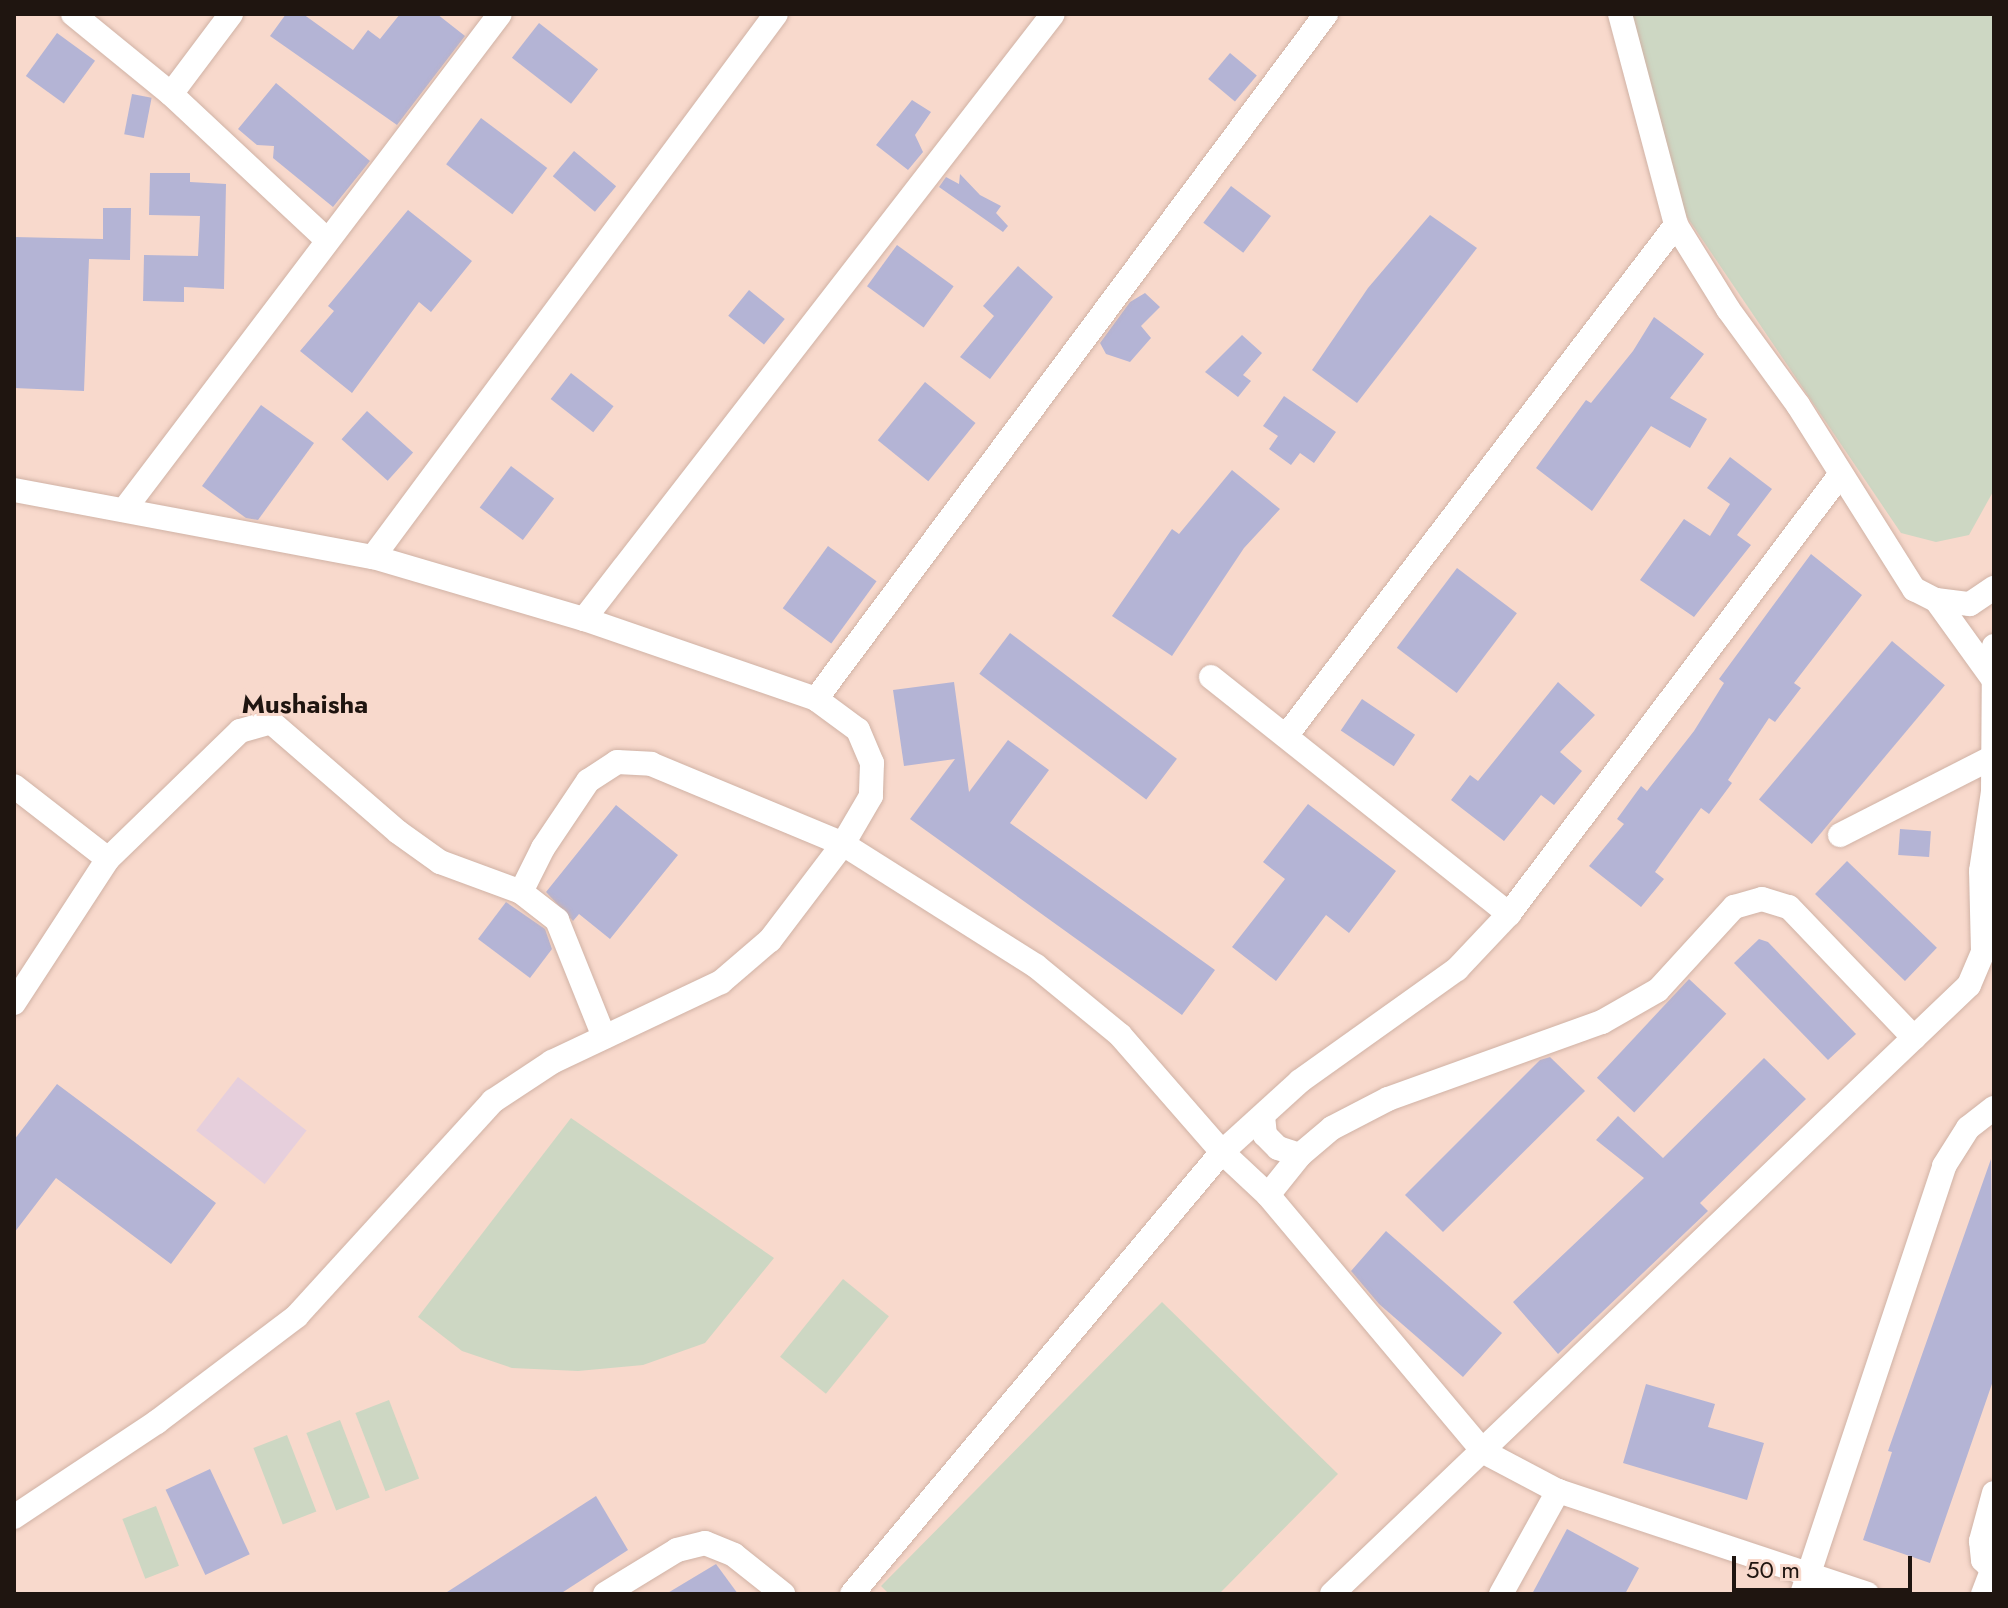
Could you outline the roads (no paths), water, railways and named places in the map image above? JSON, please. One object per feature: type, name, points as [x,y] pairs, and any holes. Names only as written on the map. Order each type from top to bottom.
[{"type":"street","points":[[73,14],[171,94],[326,239]]},
{"type":"street","points":[[171,94],[231,14]]},
{"type":"street","points":[[124,510],[326,239],[500,14]]},
{"type":"street","points":[[373,557],[776,14]]},
{"type":"street","points":[[584,619],[1053,14]]},
{"type":"street","points":[[816,699],[1326,14]]},
{"type":"street","points":[[1620,14],[1676,225],[1914,589],[1936,600],[1970,604],[1994,588]]},
{"type":"street","points":[[1286,736],[1676,225]]},
{"type":"street","points":[[852,1594],[1222,1152],[1300,1081],[1457,969],[1509,914],[1840,475]]},
{"type":"street","points":[[14,490],[373,557],[584,619],[816,699],[858,730],[872,763],[871,796],[843,844],[770,940],[721,982],[552,1062],[493,1101],[297,1316],[157,1422],[14,1517]]},
{"type":"street","points":[[1936,600],[1993,679]]},
{"type":"street","points":[[1332,1594],[1969,985],[1983,952],[1981,871],[1994,793],[1994,646]]},
{"type":"street","points":[[1211,677],[1509,914]]},
{"type":"street","points":[[14,1003],[108,859],[240,731],[271,722],[387,823],[440,862],[521,892],[563,928],[604,1037]]},
{"type":"street","points":[[1840,835],[1993,757]]},
{"type":"street","points":[[521,892],[580,792],[617,762],[651,764],[843,844],[1060,986],[1120,1035],[1222,1152],[1268,1195],[1484,1452],[1558,1491],[1805,1585],[1867,1594]]},
{"type":"street","points":[[14,786],[108,859]]},
{"type":"street","points":[[1268,1195],[1300,1155],[1332,1128],[1388,1099],[1602,1022],[1658,990],[1734,907],[1762,899],[1789,907],[1914,1038]]},
{"type":"street","points":[[1805,1585],[1944,1166],[1968,1128],[1994,1108]]},
{"type":"street","points":[[1263,1116],[1265,1135],[1278,1148],[1300,1155]]},
{"type":"street","points":[[1501,1594],[1558,1491]]},
{"type":"street","points":[[1983,1594],[1993,1571],[1983,1560],[1981,1541],[1994,1493]]},
{"type":"street","points":[[605,1594],[677,1550],[705,1543],[734,1555],[783,1594]]},
{"type":"district","name":"Mushaisha","points":[[305,705]]}]
